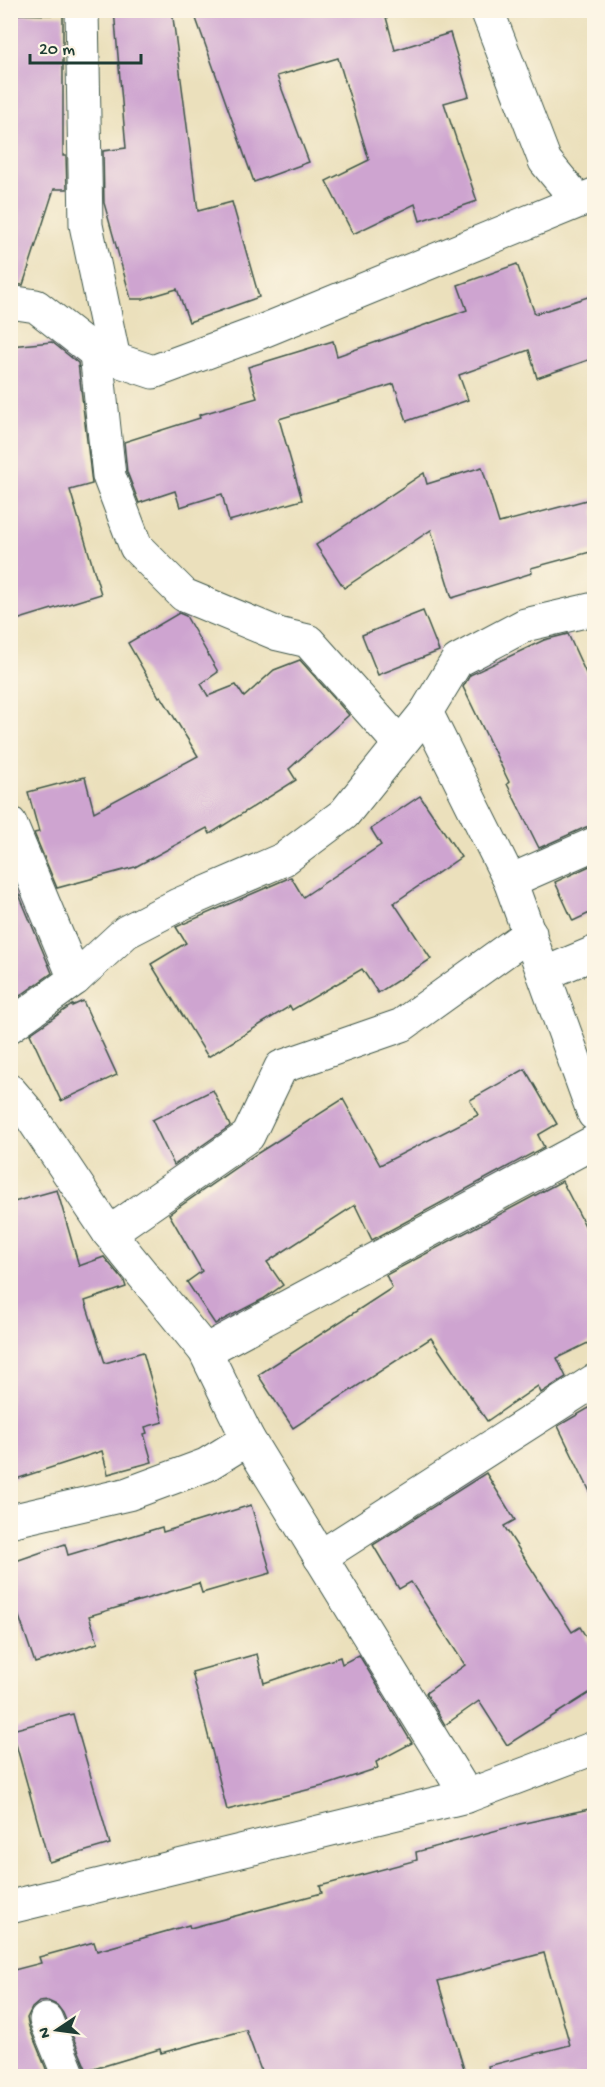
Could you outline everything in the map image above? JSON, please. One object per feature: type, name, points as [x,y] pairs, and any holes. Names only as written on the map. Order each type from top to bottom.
[{"type":"street","points":[[82,10],[86,225],[105,356],[109,477],[135,547],[184,595],[278,634],[308,641],[399,743]]},
{"type":"street","points":[[10,302],[36,306],[105,356],[153,372],[258,333],[586,198],[545,161],[487,10]]},
{"type":"street","points":[[10,1026],[75,979],[126,932],[178,905],[284,859],[344,814],[426,712],[457,661],[525,625],[594,609]]},
{"type":"street","points":[[426,712],[510,881],[594,1114]]},
{"type":"street","points":[[10,824],[75,979]]},
{"type":"street","points":[[510,881],[594,844]]},
{"type":"street","points":[[109,1233],[248,1136],[281,1067],[402,1026],[530,933]]},
{"type":"street","points":[[544,974],[594,953]]},
{"type":"street","points":[[10,1091],[28,1112],[109,1233],[205,1351],[248,1439],[467,1796]]},
{"type":"street","points":[[205,1351],[594,1142]]},
{"type":"street","points":[[320,1557],[594,1381]]},
{"type":"street","points":[[10,1521],[128,1494],[206,1465],[248,1439]]},
{"type":"street","points":[[10,1907],[467,1796],[594,1748]]},
{"type":"street","points":[[46,2020],[69,2076]]},
{"type":"building","points":[[114,10],[172,10],[198,211],[232,202],[259,297],[189,322],[177,289],[143,299],[131,299],[104,203],[103,151],[126,148]]},
{"type":"building","points":[[193,10],[384,10],[395,50],[450,33],[469,96],[444,103],[477,201],[420,221],[415,204],[353,234],[326,181],[369,160],[338,58],[277,76],[309,162],[254,182]]},
{"type":"building","points":[[10,14],[63,15],[63,156],[66,156],[67,189],[54,189],[23,285],[10,284]]},
{"type":"building","points":[[517,264],[535,314],[594,295],[594,358],[537,378],[529,350],[459,375],[468,400],[407,421],[394,384],[279,419],[302,500],[229,521],[222,494],[180,507],[175,491],[139,503],[127,472],[124,442],[200,418],[199,415],[257,398],[248,367],[333,341],[337,356],[467,310],[458,285]]},
{"type":"building","points":[[52,342],[78,363],[92,484],[70,490],[101,594],[10,622],[10,346]]},
{"type":"building","points":[[482,467],[499,523],[594,498],[594,551],[531,568],[532,573],[452,598],[431,530],[344,588],[316,545],[424,473],[427,484]]},
{"type":"building","points":[[423,611],[439,651],[378,675],[362,635]]},
{"type":"building","points":[[179,613],[186,616],[218,672],[201,684],[208,696],[236,685],[244,697],[274,670],[300,660],[349,715],[289,769],[296,780],[210,834],[207,828],[135,867],[57,888],[34,833],[39,832],[28,792],[85,777],[94,812],[198,756],[161,696],[159,697],[128,643]]},
{"type":"building","points":[[568,634],[594,691],[594,826],[586,827],[539,848],[463,687],[470,675],[544,640]]},
{"type":"building","points":[[420,796],[461,857],[394,903],[431,959],[378,993],[362,969],[292,1010],[290,1006],[208,1057],[151,964],[186,943],[176,927],[291,877],[303,897],[381,845],[371,829]]},
{"type":"building","points":[[594,864],[594,911],[573,921],[555,882]]},
{"type":"building","points":[[10,873],[52,973],[14,1000],[10,991]]},
{"type":"building","points":[[83,1001],[117,1075],[61,1101],[30,1034],[72,1005]]},
{"type":"building","points":[[525,1069],[557,1124],[538,1135],[544,1147],[372,1240],[355,1205],[267,1262],[283,1285],[263,1299],[215,1324],[187,1282],[202,1271],[169,1214],[247,1160],[343,1099],[380,1165],[478,1115],[470,1100]]},
{"type":"building","points":[[213,1090],[230,1126],[174,1165],[152,1120]]},
{"type":"building","points":[[562,1181],[594,1243],[594,1340],[557,1358],[566,1377],[541,1393],[538,1386],[487,1421],[431,1338],[293,1428],[258,1375],[392,1288],[386,1275]]},
{"type":"building","points":[[57,1190],[79,1266],[104,1257],[124,1281],[126,1287],[85,1301],[105,1363],[143,1352],[163,1422],[145,1427],[147,1433],[144,1434],[152,1462],[108,1474],[102,1451],[10,1481],[10,1203]]},
{"type":"building","points":[[594,1405],[594,1500],[558,1426]]},
{"type":"building","points":[[486,1473],[515,1520],[504,1526],[572,1632],[580,1627],[594,1650],[594,1690],[507,1745],[479,1701],[445,1725],[426,1693],[465,1665],[411,1582],[399,1589],[373,1545]]},
{"type":"building","points":[[251,1505],[271,1573],[202,1593],[199,1583],[89,1616],[98,1643],[35,1663],[10,1590],[10,1563],[65,1544],[68,1555],[162,1527],[163,1532]]},
{"type":"building","points":[[257,1654],[264,1683],[340,1657],[342,1664],[359,1655],[412,1743],[376,1762],[378,1768],[327,1785],[227,1810],[192,1672]]},
{"type":"building","points":[[73,1714],[110,1844],[49,1862],[12,1730]]},
{"type":"building","points":[[594,1808],[594,2076],[490,2076],[488,2066],[570,2045],[544,1953],[438,1981],[466,2076],[263,2076],[246,2030],[161,2053],[160,2049],[87,2071],[63,2013],[57,2005],[48,2001],[39,2002],[32,2008],[27,2018],[49,2076],[10,2076],[10,1971],[41,1963],[39,1957],[94,1942],[97,1951],[189,1925],[190,1928],[322,1893],[320,1886],[417,1860],[416,1852],[520,1824]]}]
